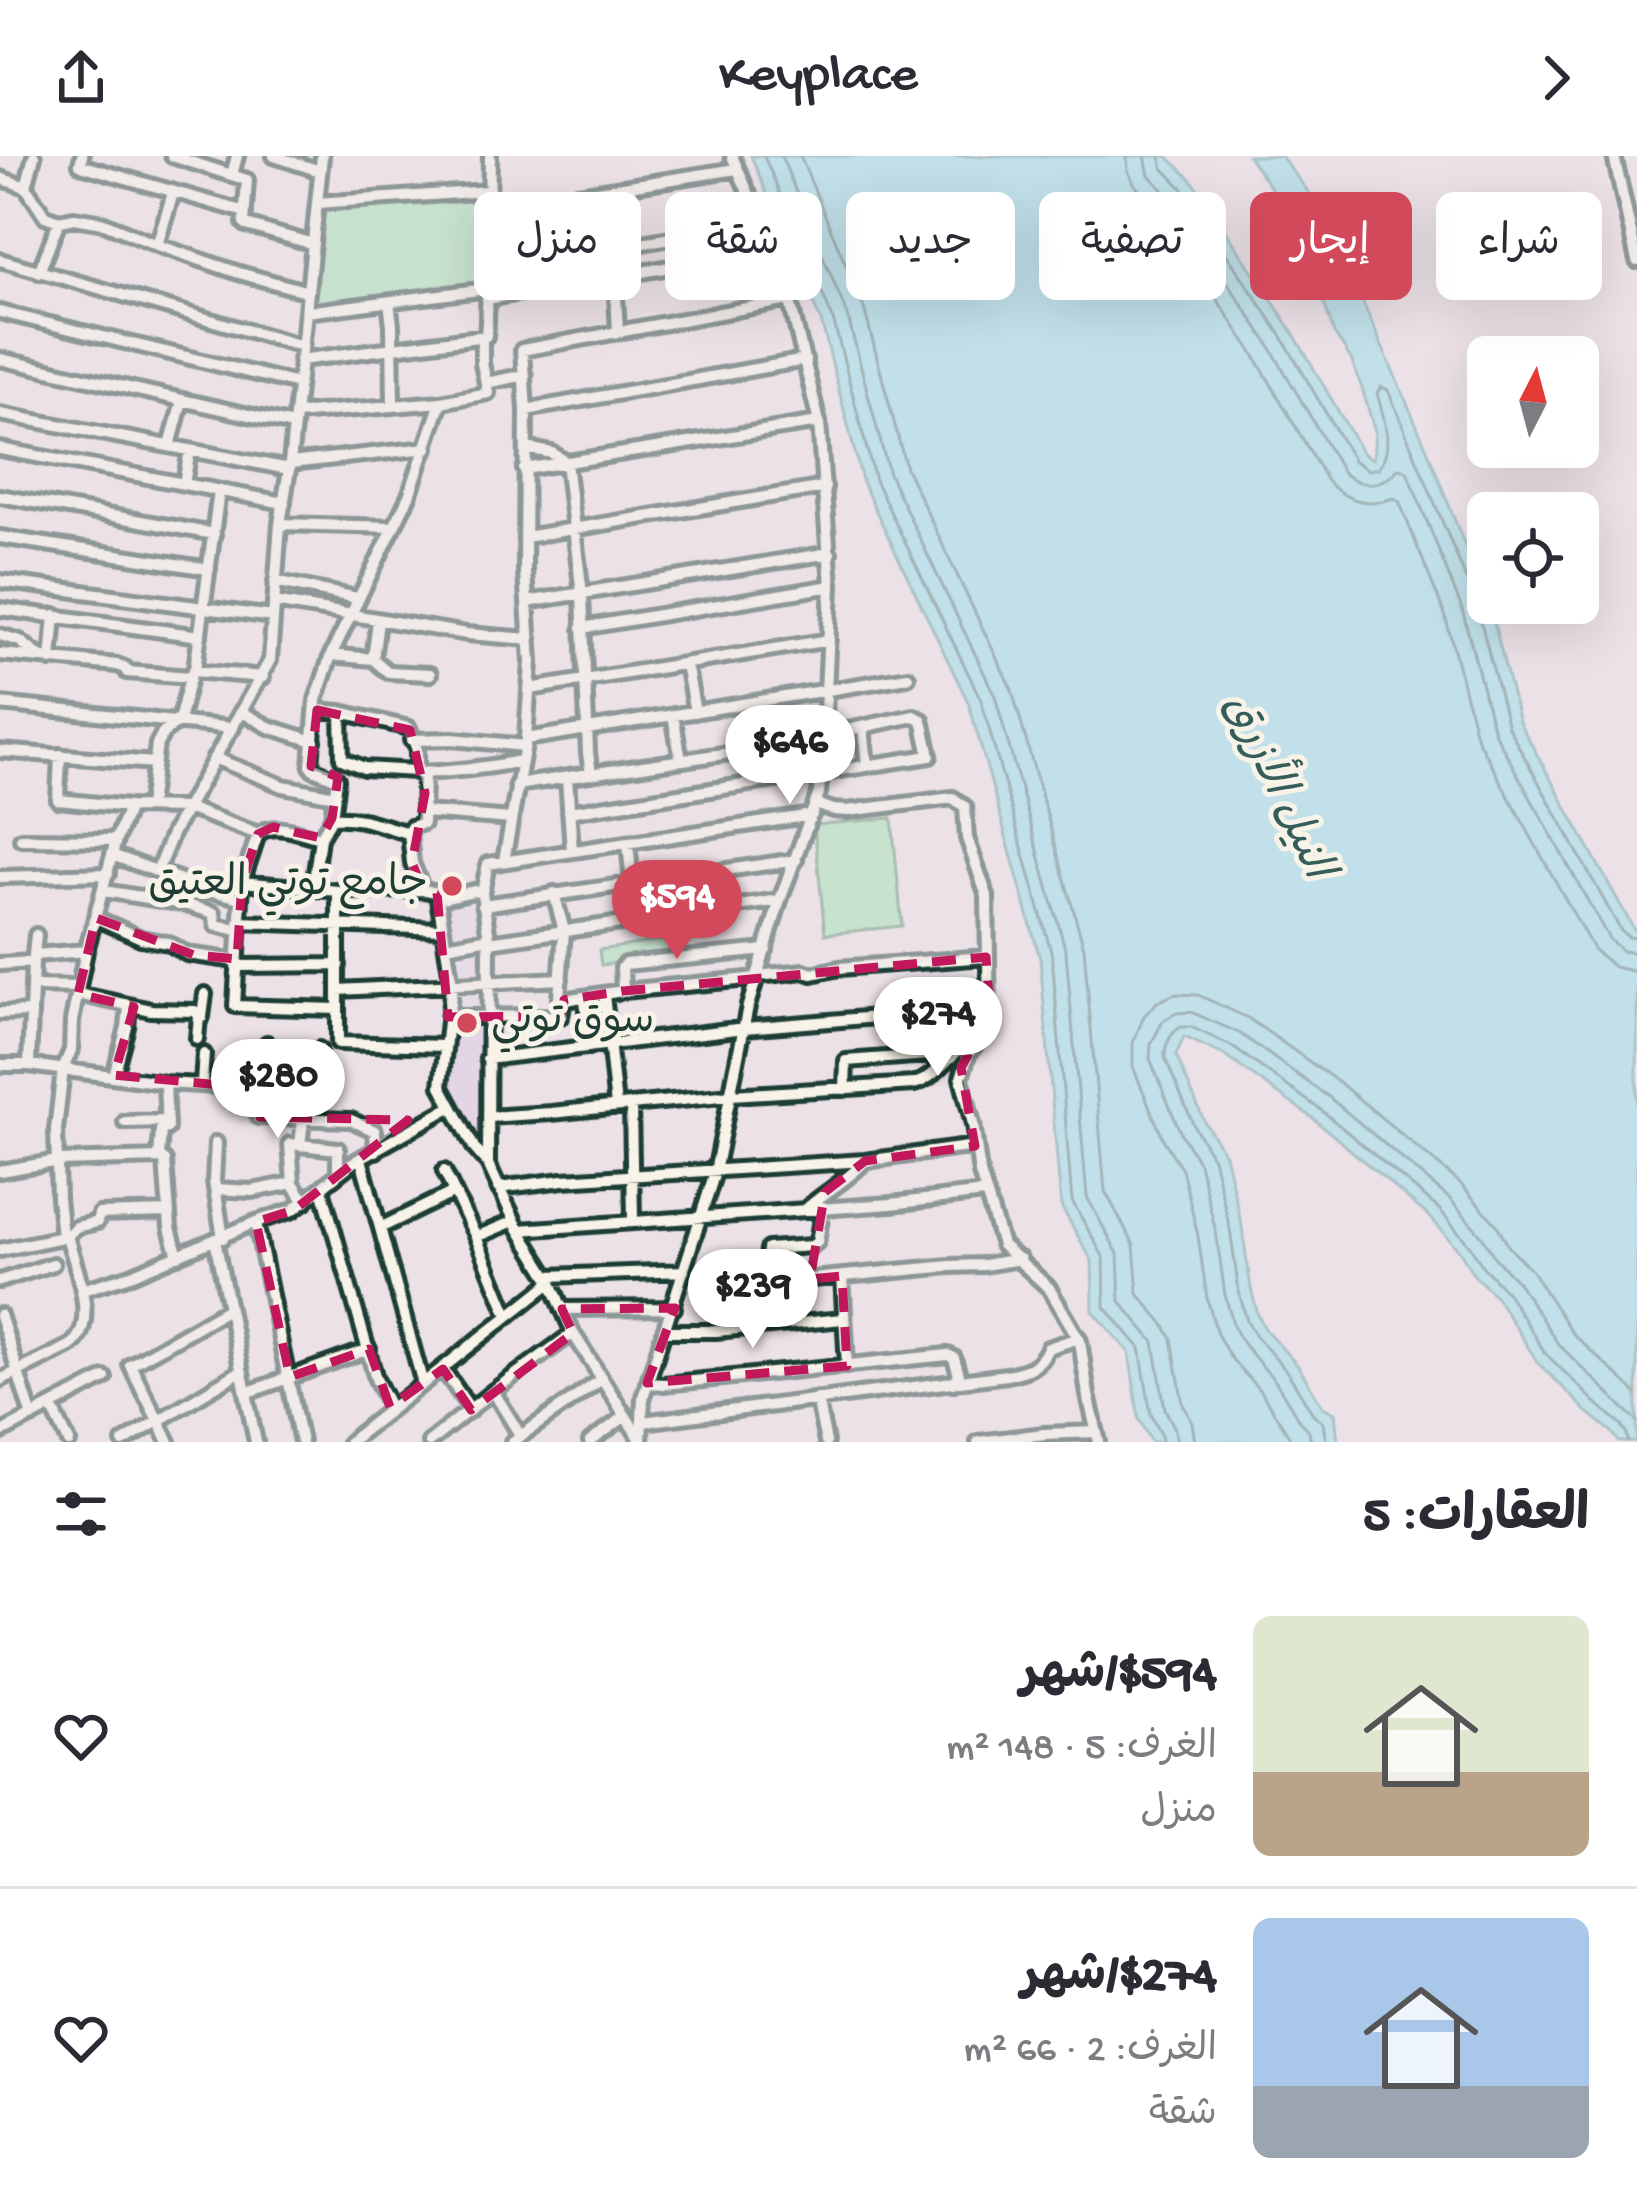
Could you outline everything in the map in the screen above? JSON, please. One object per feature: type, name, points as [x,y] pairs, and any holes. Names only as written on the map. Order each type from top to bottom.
[{"type":"street","points":[[26,187],[34,156]]},
{"type":"street","points":[[82,156],[84,166],[245,212]]},
{"type":"street","points":[[172,156],[248,181],[246,225],[313,244]]},
{"type":"street","points":[[232,175],[237,156]]},
{"type":"street","points":[[274,156],[320,171]]},
{"type":"street","points":[[157,871],[271,660],[280,524],[322,156]]},
{"type":"street","points":[[317,203],[488,191],[490,156]]},
{"type":"street","points":[[732,156],[748,192]]},
{"type":"street","points":[[1614,156],[1637,261]]},
{"type":"street","points":[[591,192],[737,169]]},
{"type":"street","points":[[0,178],[26,187],[45,216],[58,221],[74,218],[104,223],[239,273],[308,292]]},
{"type":"street","points":[[157,245],[173,194]]},
{"type":"street","points":[[39,272],[58,221]]},
{"type":"street","points":[[0,260],[302,346]]},
{"type":"street","points":[[306,312],[474,295]]},
{"type":"street","points":[[0,359],[182,400],[294,419],[441,402],[487,394],[482,363],[487,300]]},
{"type":"street","points":[[616,300],[618,332]]},
{"type":"street","points":[[504,861],[530,688],[523,349],[789,300],[819,422],[830,553],[821,773],[814,809],[748,1006],[715,1172],[647,1383],[641,1442]]},
{"type":"street","points":[[389,302],[393,406]]},
{"type":"street","points":[[0,312],[298,384]]},
{"type":"street","points":[[300,360],[486,336]]},
{"type":"street","points":[[526,410],[805,360]]},
{"type":"street","points":[[486,383],[525,375]]},
{"type":"street","points":[[170,446],[182,400]]},
{"type":"street","points":[[313,888],[320,838],[332,818],[337,779],[312,768],[316,700],[348,616],[427,448],[441,402]]},
{"type":"street","points":[[0,415],[290,466],[427,448]]},
{"type":"street","points":[[524,469],[819,422]]},
{"type":"street","points":[[526,448],[552,453],[566,462],[582,594],[591,773]]},
{"type":"street","points":[[0,449],[284,503]]},
{"type":"street","points":[[184,484],[190,450]]},
{"type":"street","points":[[525,537],[825,488]]},
{"type":"street","points":[[149,807],[160,737],[179,721],[200,636],[219,491]]},
{"type":"street","points":[[0,496],[214,534]]},
{"type":"street","points":[[280,524],[394,526]]},
{"type":"street","points":[[0,537],[209,569]]},
{"type":"street","points":[[527,602],[830,553]]},
{"type":"street","points":[[0,581],[273,616]]},
{"type":"street","points":[[275,581],[357,598]]},
{"type":"street","points":[[582,628],[831,586]]},
{"type":"street","points":[[141,628],[145,599]]},
{"type":"street","points":[[274,602],[497,639],[530,639]]},
{"type":"street","points":[[0,609],[200,636]]},
{"type":"street","points":[[47,659],[56,615]]},
{"type":"street","points":[[373,659],[378,621]]},
{"type":"street","points":[[0,635],[20,641],[47,659]]},
{"type":"street","points":[[530,688],[829,640]]},
{"type":"street","points":[[0,654],[117,665],[128,672],[262,677]]},
{"type":"street","points":[[331,655],[373,659],[388,672],[430,674]]},
{"type":"street","points":[[686,664],[695,712]]},
{"type":"street","points":[[411,740],[525,742],[908,677]]},
{"type":"street","points":[[0,704],[233,728]]},
{"type":"street","points":[[316,710],[409,728],[417,749],[424,812],[423,823],[411,826],[409,833],[412,863],[423,890]]},
{"type":"street","points":[[242,712],[269,727],[314,741]]},
{"type":"street","points":[[341,712],[342,760],[364,768],[461,772],[521,761]]},
{"type":"street","points":[[673,716],[681,760]]},
{"type":"street","points":[[516,785],[824,737],[914,716],[922,720],[930,756],[569,812]]},
{"type":"street","points":[[863,727],[867,765]]},
{"type":"street","points":[[0,751],[155,763]]},
{"type":"street","points":[[60,755],[58,800],[187,808],[258,834]]},
{"type":"street","points":[[214,758],[283,786],[335,796]]},
{"type":"street","points":[[566,778],[572,851]]},
{"type":"street","points":[[488,1164],[489,940],[482,899],[488,864],[814,809],[847,811],[953,798],[960,801],[987,896],[989,1025],[962,1068],[961,1078],[984,1193],[1002,1245],[1049,1288],[1079,1338],[1097,1437],[978,1442]]},
{"type":"street","points":[[0,1380],[78,1340],[84,1331],[82,1290],[58,1198],[56,1130],[86,951],[129,806]]},
{"type":"street","points":[[424,812],[511,819]]},
{"type":"street","points":[[332,818],[366,819],[409,833]]},
{"type":"street","points":[[320,838],[273,827],[258,834],[242,883],[235,1006],[338,1009]]},
{"type":"street","points":[[21,838],[116,840]]},
{"type":"street","points":[[628,843],[632,883]]},
{"type":"street","points":[[112,855],[211,892],[241,898]]},
{"type":"street","points":[[439,899],[474,891],[482,899],[554,893],[796,860]]},
{"type":"street","points":[[0,877],[108,874]]},
{"type":"street","points":[[242,883],[437,893],[452,985],[441,1086],[488,1164],[573,1333],[641,1442]]},
{"type":"street","points":[[104,891],[198,908],[215,914],[216,925],[443,929]]},
{"type":"street","points":[[338,891],[338,1043],[445,1046]]},
{"type":"street","points":[[554,893],[565,931],[559,998],[564,1000],[804,971],[812,974],[986,957]]},
{"type":"street","points":[[446,946],[780,900]]},
{"type":"street","points":[[96,918],[187,955],[236,963],[339,965]]},
{"type":"street","points":[[28,1066],[36,934]]},
{"type":"street","points":[[623,991],[625,964],[766,950]]},
{"type":"street","points":[[0,964],[86,951]]},
{"type":"street","points":[[338,990],[561,979]]},
{"type":"street","points":[[33,986],[78,991],[152,1010],[195,1011],[197,1039]]},
{"type":"street","points":[[199,1017],[205,994]]},
{"type":"street","points":[[604,994],[616,1106]]},
{"type":"street","points":[[585,998],[589,1047]]},
{"type":"street","points":[[448,1017],[562,1016],[564,1000]]},
{"type":"street","points":[[114,1075],[129,1006]]},
{"type":"street","points":[[488,1059],[955,1006]]},
{"type":"street","points":[[0,1013],[31,1012]]},
{"type":"street","points":[[488,1117],[924,1082],[965,1045],[976,1042]]},
{"type":"street","points":[[267,1043],[252,1088],[259,1117],[350,1120],[375,1131],[376,1151]]},
{"type":"street","points":[[300,1144],[303,1120],[317,1089],[319,1049]]},
{"type":"street","points":[[202,1083],[204,1054]]},
{"type":"street","points":[[845,1089],[846,1061],[955,1054]]},
{"type":"street","points":[[0,1065],[252,1088]]},
{"type":"street","points":[[159,1158],[161,1130],[167,1128],[165,1083]]},
{"type":"street","points":[[631,1105],[633,1220]]},
{"type":"street","points":[[82,1290],[293,1210],[361,1159],[451,1107]]},
{"type":"street","points":[[125,1122],[167,1121]]},
{"type":"street","points":[[216,1143],[215,1189],[228,1309],[256,1442]]},
{"type":"street","points":[[304,1202],[293,1183],[289,1146],[338,1150],[338,1174]]},
{"type":"street","points":[[498,1188],[865,1162],[975,1146]]},
{"type":"street","points":[[361,1159],[423,1384]]},
{"type":"street","points":[[0,1171],[58,1162],[164,1160],[178,1256]]},
{"type":"street","points":[[807,1208],[865,1162]]},
{"type":"street","points":[[444,1171],[508,1315]]},
{"type":"street","points":[[215,1189],[252,1191],[293,1183]]},
{"type":"street","points":[[322,1189],[376,1379],[390,1407]]},
{"type":"street","points":[[380,1228],[454,1192]]},
{"type":"street","points":[[476,1237],[517,1226],[890,1204],[984,1193]]},
{"type":"street","points":[[823,1207],[817,1242],[768,1249],[764,1280],[1020,1259]]},
{"type":"street","points":[[0,1250],[65,1236],[76,1227],[97,1222],[99,1214],[169,1212]]},
{"type":"street","points":[[256,1222],[301,1442]]},
{"type":"street","points":[[0,1281],[53,1264]]},
{"type":"street","points":[[349,1442],[549,1280],[684,1271]]},
{"type":"street","points":[[842,1276],[848,1366]]},
{"type":"street","points":[[562,1309],[674,1308]]},
{"type":"street","points":[[170,1442],[130,1365],[228,1309]]},
{"type":"street","points":[[0,1315],[32,1417]]},
{"type":"street","points":[[667,1331],[716,1331],[843,1318]]},
{"type":"street","points":[[429,1442],[573,1333]]},
{"type":"street","points":[[643,1422],[1028,1371],[1048,1348],[1079,1338]]},
{"type":"street","points":[[245,1393],[369,1349]]},
{"type":"street","points":[[647,1383],[948,1355],[954,1358],[955,1383]]},
{"type":"street","points":[[443,1369],[471,1410]]},
{"type":"street","points":[[123,1442],[241,1371]]},
{"type":"street","points":[[0,1433],[105,1378]]},
{"type":"street","points":[[493,1391],[516,1438],[602,1378]]},
{"type":"street","points":[[817,1399],[826,1442]]},
{"type":"street","points":[[52,1407],[69,1442]]},
{"type":"street","points":[[590,1442],[624,1417]]},
{"type":"highlighted area","points":[[317,710],[410,730],[425,793],[412,863],[422,887],[437,893],[448,1017],[561,1016],[564,1000],[623,991],[986,957],[990,1013],[961,1068],[975,1146],[865,1161],[825,1192],[810,1279],[842,1276],[847,1366],[647,1383],[675,1308],[562,1309],[573,1333],[471,1410],[443,1369],[390,1407],[369,1349],[290,1377],[256,1222],[294,1210],[408,1120],[260,1117],[252,1088],[114,1075],[134,1007],[78,994],[96,918],[194,955],[237,959],[242,882],[258,834],[273,827],[321,838],[332,818],[338,777],[311,766]]},
{"type":"shaded area","name":"سوق توتي","points":[[481,902],[488,940],[488,1145],[476,1146],[443,1085],[452,985],[441,910]]},
{"type":"green space","points":[[474,198],[474,287],[309,307],[320,208]]},
{"type":"green space","points":[[892,818],[902,926],[825,934],[814,825]]},
{"type":"green space","points":[[683,937],[683,954],[601,965],[599,950]]},
{"type":"water","name":"النيل الأزرق","points":[[751,156],[1167,156],[1200,192],[1039,192],[1039,300],[1226,300],[1226,232],[1250,268],[1250,300],[1272,300],[1363,454],[1373,459],[1375,432],[1363,391],[1323,300],[1362,300],[1467,551],[1467,624],[1494,624],[1519,722],[1637,935],[1637,1442],[1619,1442],[1537,1361],[1496,1297],[1431,1218],[1314,1119],[1224,1055],[1184,1037],[1176,1055],[1205,1123],[1225,1154],[1258,1315],[1323,1407],[1335,1413],[1338,1442],[1152,1442],[1139,1419],[1129,1352],[1093,1311],[1092,1261],[1061,1206],[1040,958],[969,704],[863,484],[812,300],[822,300],[822,192],[766,192]]},
{"type":"water","points":[[1248,156],[1281,156],[1308,192],[1274,192]]},
{"type":"place","name":"جامع توتي العتيق","points":[[452,886]]},
{"type":"place","name":"سوق توتي","points":[[467,1023]]}]
